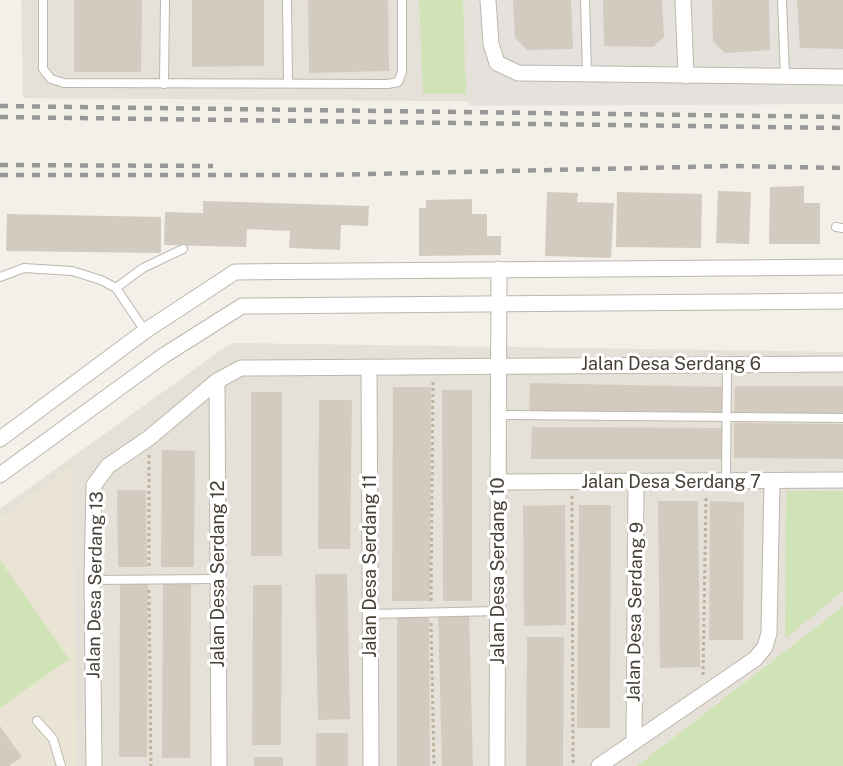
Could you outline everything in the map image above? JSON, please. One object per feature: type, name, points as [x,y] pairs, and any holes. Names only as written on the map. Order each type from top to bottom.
[{"type":"street","points":[[488,0],[491,44],[497,63],[518,73],[843,77]]},
{"type":"street","points":[[683,0],[686,76]]},
{"type":"street","points":[[0,439],[145,331],[235,272],[843,267]]},
{"type":"street","name":"Jalan Desa Serdang 10","points":[[497,766],[499,269]]},
{"type":"street","points":[[0,475],[163,356],[242,306],[499,306],[843,301]]},
{"type":"street","name":"Jalan Desa Serdang 6","points":[[241,368],[433,366],[498,371],[727,364],[843,364]]},
{"type":"street","name":"Jalan Desa Serdang 11","points":[[369,367],[371,766]]},
{"type":"street","name":"Jalan Desa Serdang 13","points":[[94,766],[92,580],[94,485],[108,466],[149,438],[217,381],[241,368]]},
{"type":"street","name":"Jalan Desa Serdang 12","points":[[217,381],[219,766]]},
{"type":"street","name":"Jalan Desa Serdang 7","points":[[498,482],[843,480]]},
{"type":"street","points":[[599,766],[755,659],[765,647],[769,633],[772,482]]},
{"type":"street","name":"Jalan Desa Serdang 9","points":[[634,741],[636,483]]},
{"type":"lane","points":[[43,0],[43,69],[51,79],[64,83],[164,84],[288,82],[388,84],[398,82],[402,72],[402,0]]},
{"type":"lane","points":[[164,84],[165,0]]},
{"type":"lane","points":[[287,0],[288,82]]},
{"type":"lane","points":[[585,0],[587,75]]},
{"type":"lane","points":[[782,0],[785,76]]},
{"type":"lane","points":[[116,288],[143,268],[183,249]]},
{"type":"lane","points":[[0,277],[24,268],[72,271],[116,288],[145,331]]},
{"type":"lane","points":[[726,482],[727,364]]},
{"type":"lane","points":[[498,414],[843,418]]},
{"type":"lane","points":[[92,580],[218,579]]},
{"type":"lane","points":[[370,614],[498,611]]},
{"type":"lane","points":[[37,721],[53,739],[61,766]]},
{"type":"path","points":[[433,366],[431,613],[434,766]]},
{"type":"path","points":[[149,438],[151,766]]},
{"type":"path","points":[[572,482],[573,766]]},
{"type":"path","points":[[703,693],[706,482]]},
{"type":"shaded area","points":[[21,0],[843,0],[843,104],[23,98]]},
{"type":"shaded area","points":[[470,0],[843,0],[843,104],[469,106]]},
{"type":"shaded area","points":[[231,343],[843,352],[843,606],[637,766],[0,766],[0,509]]},
{"type":"shaded area","points":[[72,465],[77,766],[0,766],[0,518]]},
{"type":"green space","points":[[419,0],[463,0],[466,94],[423,94]]},
{"type":"green space","points":[[786,491],[843,491],[843,591],[785,639]]},
{"type":"green space","points":[[0,560],[69,659],[0,708]]},
{"type":"green space","points":[[843,606],[843,766],[637,766]]},
{"type":"building","points":[[74,0],[142,0],[141,72],[74,72]]},
{"type":"building","points":[[192,0],[264,0],[264,66],[192,67]]},
{"type":"building","points":[[308,0],[388,0],[389,71],[309,73]]},
{"type":"building","points":[[513,0],[571,0],[573,49],[527,50],[515,38]]},
{"type":"building","points":[[603,0],[662,0],[664,37],[653,47],[604,46]]},
{"type":"building","points":[[712,0],[769,0],[770,50],[725,53],[713,42]]},
{"type":"building","points":[[797,0],[843,0],[843,49],[800,48]]},
{"type":"building","points":[[804,186],[804,203],[820,203],[820,244],[769,244],[770,187]]},
{"type":"building","points":[[718,191],[751,192],[749,244],[716,243]]},
{"type":"building","points":[[547,192],[578,193],[577,202],[614,203],[611,258],[545,256]]},
{"type":"building","points":[[617,192],[702,194],[701,248],[616,247]]},
{"type":"building","points":[[472,199],[472,214],[487,214],[487,236],[501,236],[501,255],[419,256],[419,208],[426,208],[426,200]]},
{"type":"building","points":[[203,201],[369,206],[368,226],[341,225],[340,250],[289,248],[290,231],[247,229],[246,247],[164,245],[165,212],[203,213]]},
{"type":"building","points":[[7,214],[161,217],[161,253],[6,251]]},
{"type":"building","points":[[530,383],[724,387],[723,417],[529,413]]},
{"type":"building","points":[[735,386],[843,386],[843,417],[734,416]]},
{"type":"building","points":[[393,387],[431,387],[430,601],[392,601]]},
{"type":"building","points":[[442,390],[472,390],[472,601],[443,601]]},
{"type":"building","points":[[251,392],[282,392],[282,556],[251,556]]},
{"type":"building","points":[[319,400],[352,400],[350,549],[318,549]]},
{"type":"building","points":[[734,423],[843,424],[843,459],[734,458]]},
{"type":"building","points":[[532,427],[722,428],[722,459],[531,459]]},
{"type":"building","points":[[162,450],[195,451],[194,567],[161,567]]},
{"type":"building","points":[[117,490],[146,490],[147,567],[118,567]]},
{"type":"building","points":[[658,501],[698,501],[700,667],[660,668]]},
{"type":"building","points":[[710,501],[744,502],[743,640],[709,640]]},
{"type":"building","points":[[565,505],[566,625],[524,626],[523,506]]},
{"type":"building","points":[[579,505],[611,505],[610,728],[577,728]]},
{"type":"building","points":[[315,574],[347,574],[350,719],[318,720]]},
{"type":"building","points":[[148,581],[147,757],[119,757],[120,582]]},
{"type":"building","points":[[191,583],[190,758],[162,758],[163,584]]},
{"type":"building","points":[[253,585],[282,585],[281,745],[252,745]]},
{"type":"building","points":[[469,613],[473,766],[442,766],[438,614]]},
{"type":"building","points":[[397,615],[429,615],[430,766],[397,766]]},
{"type":"building","points":[[527,637],[564,637],[563,766],[526,766]]},
{"type":"building","points":[[0,726],[22,757],[9,766],[0,766]]},
{"type":"building","points":[[316,733],[348,733],[348,766],[316,766]]},
{"type":"building","points":[[254,757],[283,757],[283,766],[254,766]]},
{"type":"railway","points":[[0,106],[843,117]]},
{"type":"railway","points":[[0,117],[843,128]]},
{"type":"railway","points":[[0,165],[213,166]]},
{"type":"railway","points":[[0,175],[324,175],[732,166],[843,168]]}]
